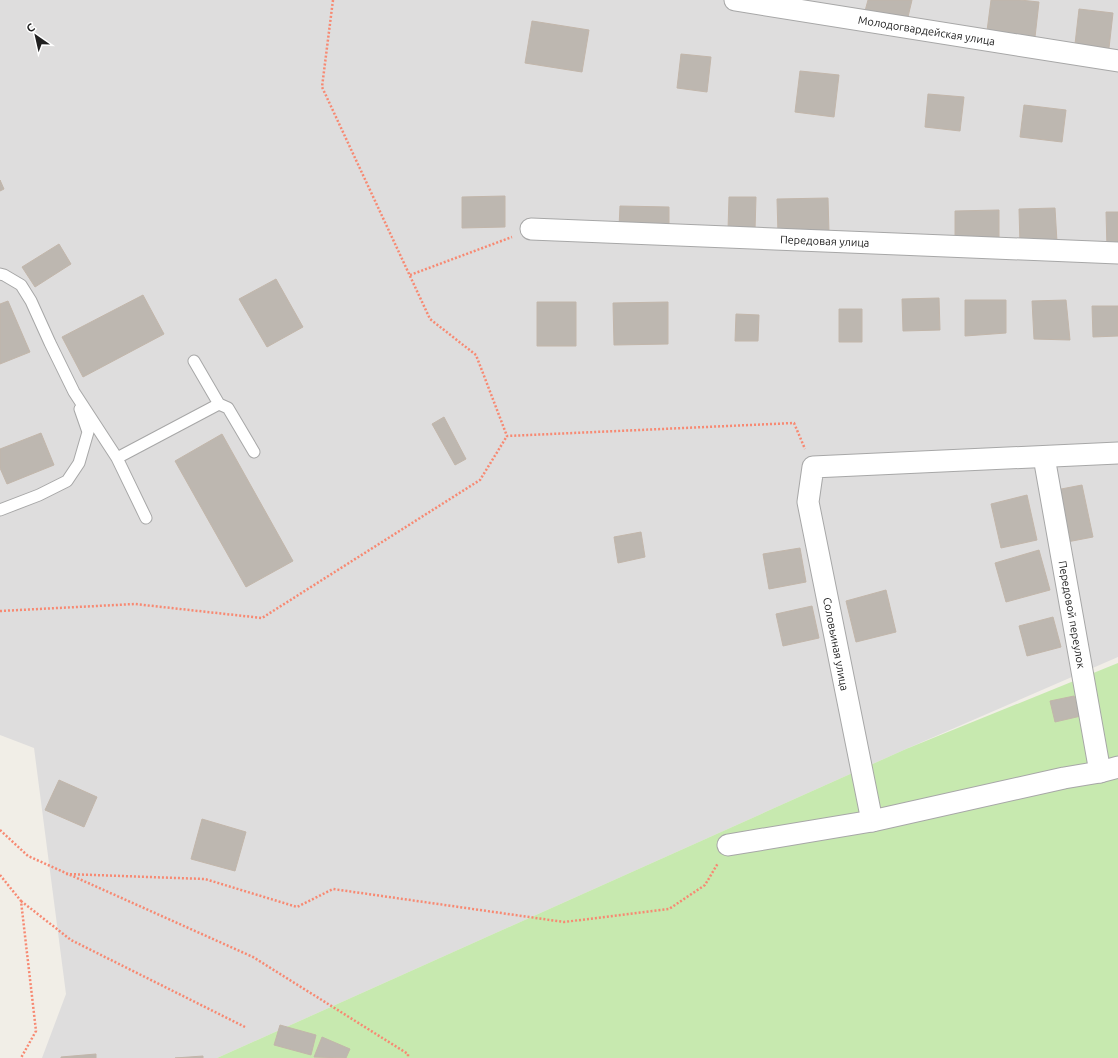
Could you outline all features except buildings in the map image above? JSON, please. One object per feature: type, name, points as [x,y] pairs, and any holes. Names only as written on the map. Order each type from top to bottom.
[{"type":"street","name":"Молодогвардейская улица","points":[[735,0],[1118,61]]},
{"type":"street","name":"Передовая улица","points":[[531,229],[1118,253]]},
{"type":"street","points":[[814,468],[1118,453]]},
{"type":"street","name":"Передовой переулок","points":[[1044,457],[1109,769]]},
{"type":"street","name":"Соловьиная улица","points":[[814,468],[808,502],[872,821]]},
{"type":"street","points":[[728,845],[872,821],[1109,769]]},
{"type":"lane","points":[[0,274],[21,285],[31,301],[74,392],[88,432],[79,463],[67,481],[39,495],[0,510]]},
{"type":"lane","points":[[194,361],[219,404],[228,408],[254,452]]},
{"type":"lane","points":[[74,392],[117,458],[146,518]]},
{"type":"lane","points":[[117,458],[219,404]]},
{"type":"path","points":[[333,0],[322,87],[430,319],[476,355],[507,436]]},
{"type":"path","points":[[410,274],[531,229]]},
{"type":"path","points":[[507,436],[794,423],[814,468]]},
{"type":"path","points":[[0,611],[135,604],[262,618],[480,480],[507,436]]},
{"type":"path","points":[[0,830],[28,856],[253,957],[408,1054],[408,1058]]},
{"type":"path","points":[[66,874],[205,879],[297,907],[333,889],[564,922],[669,909],[705,885],[728,845]]},
{"type":"path","points":[[0,875],[21,901],[71,940],[245,1027]]},
{"type":"path","points":[[20,1058],[36,1032],[21,901]]},
{"type":"shaded area","points":[[0,0],[1118,0],[1118,657],[906,749],[217,1058],[42,1058],[66,994],[34,748],[0,735]]},
{"type":"green space","points":[[1118,663],[1118,1058],[217,1058],[906,749]]}]
